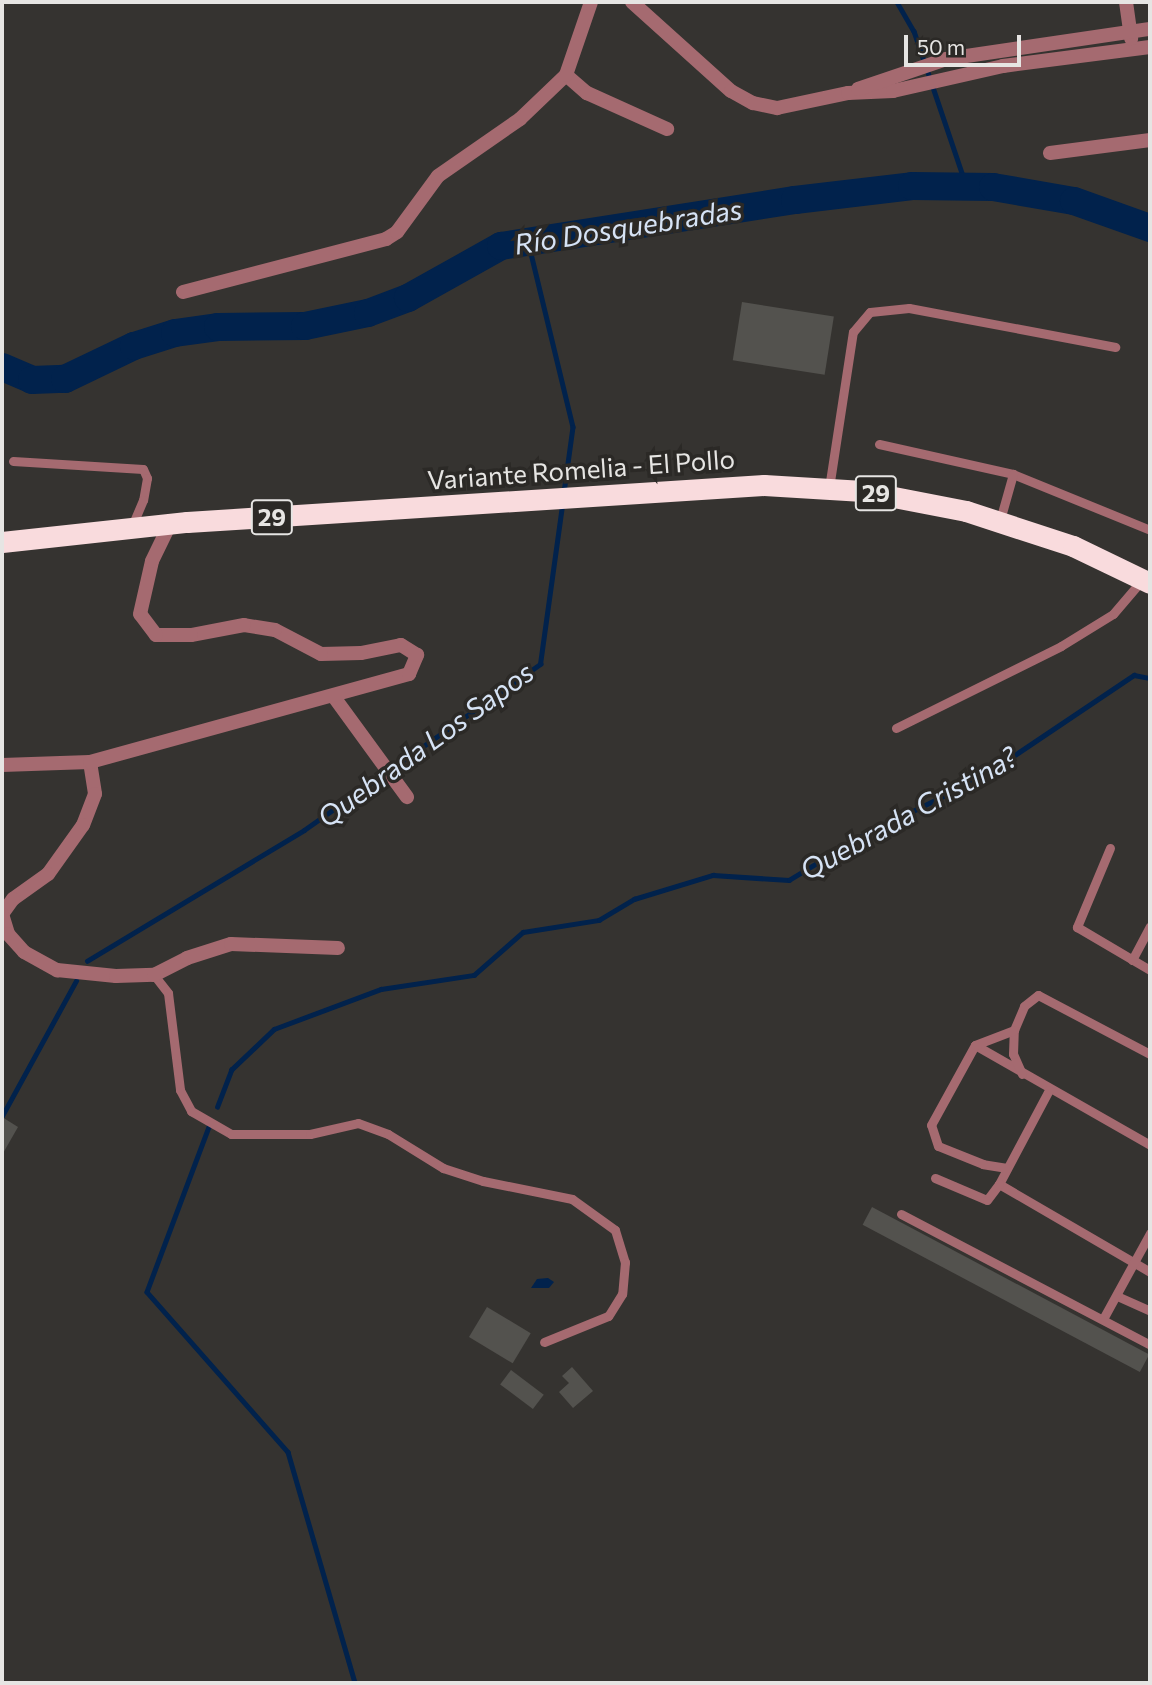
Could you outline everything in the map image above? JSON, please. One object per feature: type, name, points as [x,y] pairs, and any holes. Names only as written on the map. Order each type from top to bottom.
[{"type":"highway","name":"Variante Romelia - El Pollo","points":[[2,542],[131,526],[588,498],[698,487],[828,488],[898,496],[1000,520],[1147,581]]},
{"type":"street","points":[[183,292],[386,239],[397,232],[438,176],[520,119],[566,75],[591,2]]},
{"type":"street","points":[[632,2],[731,91],[753,103],[778,108],[848,93],[946,59],[1002,48],[1150,29]]},
{"type":"street","points":[[1126,2],[1133,49]]},
{"type":"street","points":[[848,93],[893,91],[951,75],[1003,66],[1150,47]]},
{"type":"street","points":[[1002,48],[1003,66]]},
{"type":"street","points":[[566,75],[587,93],[667,129]]},
{"type":"street","points":[[1050,153],[1150,140]]},
{"type":"street","points":[[2,765],[90,762],[334,697],[409,674],[417,655],[408,646],[394,644],[361,653],[321,654],[275,630],[244,625],[191,635],[156,635],[140,614],[152,561],[170,524]]},
{"type":"street","points":[[334,697],[407,797]]},
{"type":"street","points":[[90,762],[95,794],[91,811],[48,874],[13,899],[2,915],[15,943],[57,971],[154,975],[187,958],[231,944],[338,948]]},
{"type":"lane","points":[[828,488],[853,332],[870,313],[909,308],[1115,347]]},
{"type":"lane","points":[[879,443],[1013,474],[1150,530]]},
{"type":"lane","points":[[13,461],[143,469],[146,478],[143,500],[131,526]]},
{"type":"lane","points":[[1000,520],[1013,474]]},
{"type":"lane","points":[[896,728],[1061,646],[1114,614],[1147,581]]},
{"type":"lane","points":[[1110,848],[1077,927],[1150,970]]},
{"type":"lane","points":[[1132,960],[1147,938],[1150,926]]},
{"type":"lane","points":[[154,975],[168,993],[180,1090],[191,1111],[231,1133],[310,1134],[358,1123],[388,1134],[443,1168],[483,1181],[572,1199],[615,1230],[625,1262],[622,1294],[608,1316],[544,1342]]},
{"type":"lane","points":[[1022,1074],[1015,1062],[1014,1030],[1024,1006],[1038,995],[1150,1055]]},
{"type":"lane","points":[[1007,1168],[983,1164],[938,1146],[931,1136],[931,1125],[975,1045],[1014,1030]]},
{"type":"lane","points":[[975,1045],[1049,1090],[1150,1144]]},
{"type":"lane","points":[[935,1178],[987,1200],[999,1184],[1049,1090]]},
{"type":"lane","points":[[999,1184],[1150,1272]]},
{"type":"lane","points":[[901,1214],[1150,1345]]},
{"type":"lane","points":[[1103,1319],[1136,1264],[1150,1234]]},
{"type":"lane","points":[[1117,1296],[1150,1311]]},
{"type":"water","points":[[548,1278],[554,1282],[549,1288],[531,1288],[537,1279]]},
{"type":"building","points":[[742,302],[834,317],[825,375],[733,360]]},
{"type":"building","points":[[2,1117],[18,1127],[2,1155]]},
{"type":"building","points":[[872,1207],[1149,1354],[1140,1372],[863,1225]]},
{"type":"building","points":[[487,1307],[531,1333],[513,1363],[469,1337]]},
{"type":"building","points":[[572,1367],[593,1391],[573,1408],[559,1392],[569,1383],[562,1376]]},
{"type":"building","points":[[511,1370],[544,1395],[533,1409],[500,1384]]},
{"type":"waterway","points":[[897,2],[914,31],[966,185]]},
{"type":"waterway","name":"Río Dosquebradas","points":[[2,367],[32,380],[65,379],[134,346],[175,333],[218,327],[305,326],[368,313],[408,298],[501,246],[795,200],[912,186],[993,187],[1074,201],[1150,228]]},
{"type":"waterway","name":"Quebrada Los Sapos","points":[[528,241],[573,427],[564,493]]},
{"type":"waterway","name":"Quebrada Los Sapos","points":[[87,961],[304,830],[540,664],[562,505]]},
{"type":"waterway","name":"Quebrada Cristina?","points":[[217,1107],[231,1070],[274,1029],[381,989],[474,975],[523,932],[599,920],[634,899],[713,875],[789,880],[860,837],[982,777],[1134,675],[1150,678]]},
{"type":"waterway","name":"Quebrada Los Sapos","points":[[2,1116],[76,981]]},
{"type":"waterway","name":"Quebrada Cristina?","points":[[209,1127],[147,1292],[288,1452],[355,1683]]}]
